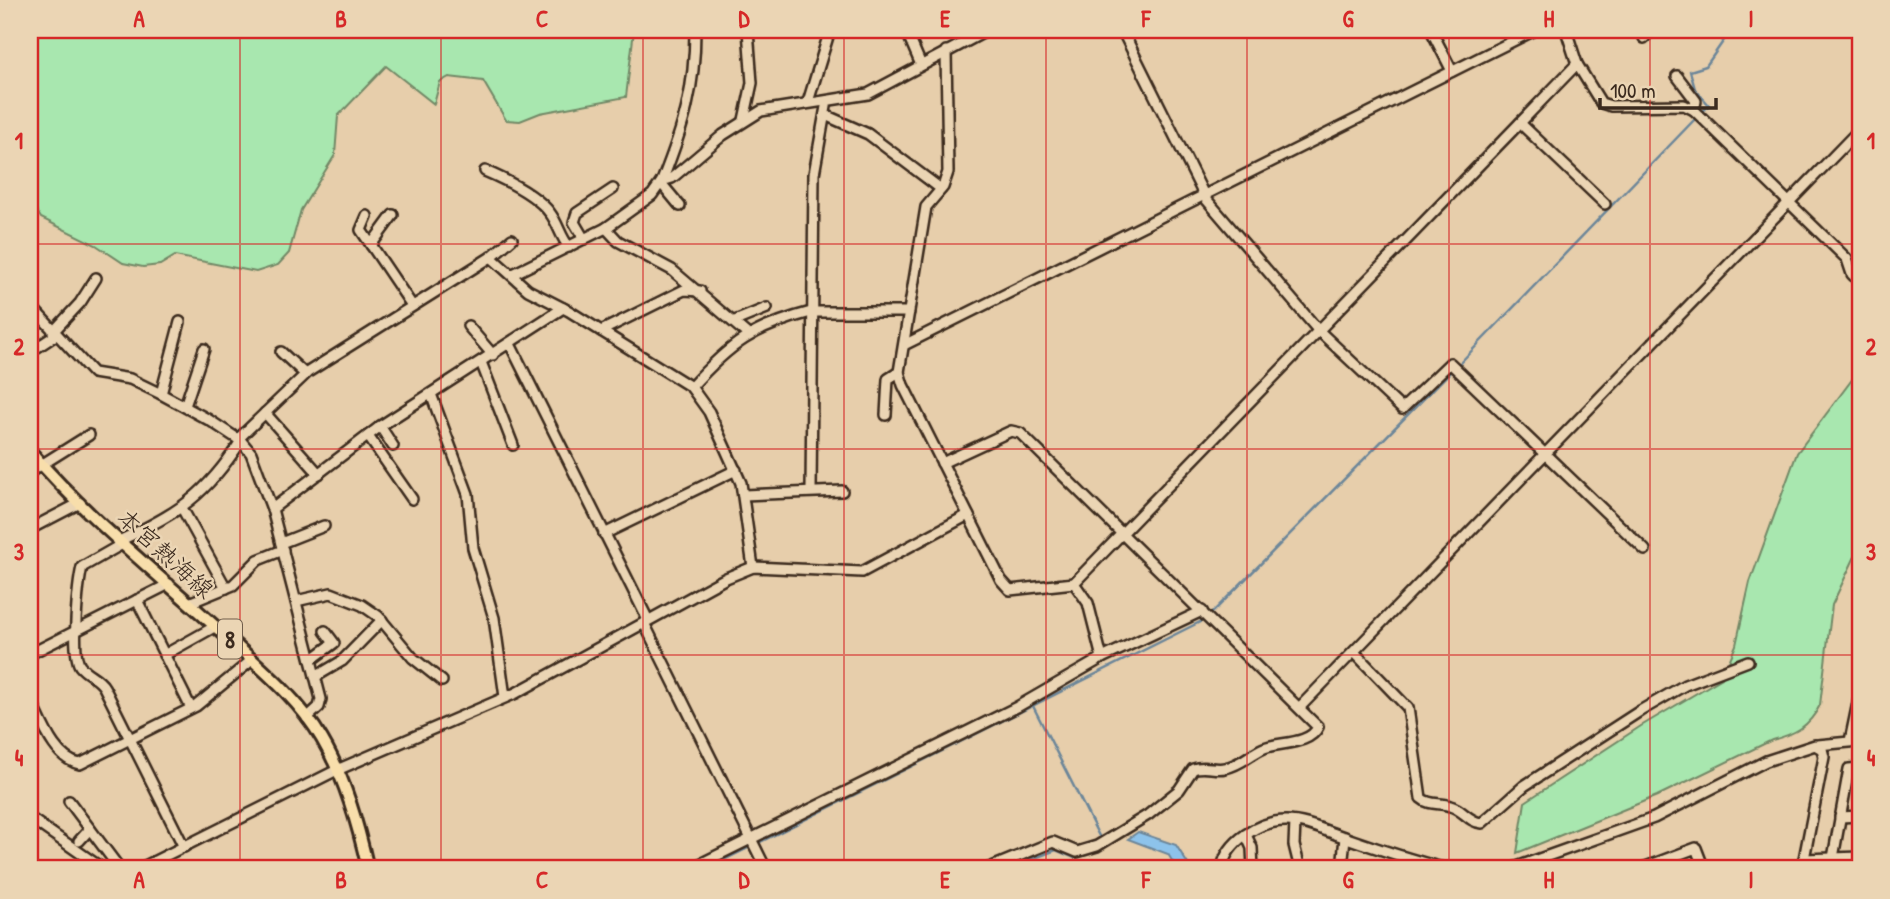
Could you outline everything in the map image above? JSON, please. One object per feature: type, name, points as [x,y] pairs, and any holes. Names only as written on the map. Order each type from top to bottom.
[{"type":"main road","name":"本宮熱海線","points":[[30,451],[80,503],[252,660],[307,718],[321,737],[337,770],[356,820],[368,869]]},
{"type":"street","points":[[513,274],[606,228],[652,195],[662,182],[686,118],[695,75],[695,30]]},
{"type":"street","points":[[744,120],[752,83],[748,30]]},
{"type":"street","points":[[808,102],[830,30]]},
{"type":"street","points":[[906,30],[921,65]]},
{"type":"street","points":[[662,182],[672,178],[744,120],[769,108],[827,102],[878,89],[988,30]]},
{"type":"street","points":[[1122,30],[1204,193],[1318,330],[1402,409],[1450,363],[1644,550]]},
{"type":"street","points":[[1431,30],[1452,71]]},
{"type":"street","points":[[904,345],[1535,30]]},
{"type":"street","points":[[1566,30],[1577,64],[1592,92],[1603,105],[1684,105],[1694,110],[1847,259],[1852,274],[1860,282]]},
{"type":"street","points":[[1644,38],[1651,30]]},
{"type":"street","points":[[946,51],[949,158],[946,180],[926,207],[900,372],[942,463],[1006,587],[1065,586],[1074,583],[1121,531],[1577,64]]},
{"type":"street","points":[[1677,76],[1696,101],[1694,110]]},
{"type":"street","points":[[811,491],[814,174],[827,102]]},
{"type":"street","points":[[825,115],[868,134],[941,189]]},
{"type":"street","points":[[1520,123],[1605,204]]},
{"type":"street","points":[[1300,707],[1860,129]]},
{"type":"street","points":[[485,171],[503,178],[549,211],[569,247]]},
{"type":"street","points":[[662,182],[680,205]]},
{"type":"street","points":[[584,239],[574,222],[577,212],[613,189]]},
{"type":"street","points":[[371,245],[393,215]]},
{"type":"street","points":[[367,216],[361,230],[411,304]]},
{"type":"street","points":[[606,228],[618,241],[672,270],[700,291],[747,334]]},
{"type":"street","points":[[184,847],[98,677],[79,665],[76,601],[82,567],[182,508],[215,479],[239,440],[305,374],[411,304],[491,257],[512,239]]},
{"type":"street","points":[[491,257],[528,290],[563,308],[691,387],[709,412],[736,470],[744,495],[753,567]]},
{"type":"street","points":[[30,352],[55,334],[96,278]]},
{"type":"street","points":[[601,331],[684,290],[700,291]]},
{"type":"street","points":[[30,305],[93,373],[130,379],[185,406],[239,440],[257,464],[272,509],[321,703],[307,718]]},
{"type":"street","points":[[272,509],[380,426],[563,308]]},
{"type":"street","points":[[735,321],[766,308]]},
{"type":"street","points":[[691,387],[747,334],[811,312],[909,313]]},
{"type":"street","points":[[161,394],[180,322]]},
{"type":"street","points":[[468,326],[493,355]]},
{"type":"street","points":[[510,344],[766,869]]},
{"type":"street","points":[[185,406],[204,349]]},
{"type":"street","points":[[281,352],[305,374]]},
{"type":"street","points":[[481,362],[513,445]]},
{"type":"street","points":[[886,415],[888,379],[900,372]]},
{"type":"street","points":[[431,394],[468,494],[473,548],[494,618],[505,697]]},
{"type":"street","points":[[265,413],[319,474]]},
{"type":"street","points":[[380,426],[393,446]]},
{"type":"street","points":[[942,463],[1016,430],[1300,707],[1316,723],[1317,729],[1314,733],[1287,744],[1263,749],[1240,763],[1223,768],[1193,769],[1183,786],[1148,815],[1097,846],[1077,852],[1052,842],[987,869]]},
{"type":"street","points":[[30,472],[89,435]]},
{"type":"street","points":[[368,436],[412,499]]},
{"type":"street","points":[[604,534],[736,470]]},
{"type":"street","points":[[744,495],[842,491]]},
{"type":"street","points":[[30,529],[80,503]]},
{"type":"street","points":[[182,508],[226,588]]},
{"type":"street","points":[[139,869],[337,770],[505,697],[726,578],[753,567],[862,572],[968,515]]},
{"type":"street","points":[[189,603],[241,580],[258,560],[324,526]]},
{"type":"street","points":[[1074,583],[1092,613],[1102,658]]},
{"type":"street","points":[[30,654],[169,584]]},
{"type":"street","points":[[296,601],[331,593],[362,605],[382,620],[413,658],[442,681]]},
{"type":"street","points":[[137,600],[191,708]]},
{"type":"street","points":[[690,869],[1017,707],[1102,658],[1206,615]]},
{"type":"street","points":[[315,677],[342,661],[382,620]]},
{"type":"street","points":[[164,655],[216,626]]},
{"type":"street","points":[[311,660],[334,643],[325,631]]},
{"type":"street","points":[[1354,652],[1408,708],[1421,798],[1426,802],[1452,806],[1472,822],[1482,823],[1524,786],[1640,711],[1685,685],[1748,661]]},
{"type":"street","points":[[30,698],[47,734],[61,753],[74,763],[86,762],[191,708],[252,660]]},
{"type":"street","points":[[1511,869],[1654,818],[1766,761],[1806,746],[1855,741],[1860,693]]},
{"type":"street","points":[[1818,745],[1824,752],[1823,766],[1803,864],[1833,858],[1860,857]]},
{"type":"street","points":[[1833,858],[1849,769],[1860,768]]},
{"type":"street","points":[[69,801],[120,869]]},
{"type":"street","points":[[1840,817],[1860,816]]},
{"type":"street","points":[[30,818],[103,869]]},
{"type":"street","points":[[1295,822],[1294,845],[1300,869]]},
{"type":"street","points":[[1222,869],[1228,852],[1246,835],[1267,825],[1295,822],[1423,866],[1447,869]]},
{"type":"street","points":[[79,841],[90,829]]},
{"type":"street","points":[[1246,835],[1252,848],[1252,869]]},
{"type":"street","points":[[1342,869],[1345,838]]},
{"type":"street","points":[[1640,869],[1658,866],[1696,848],[1704,869]]},
{"type":"green space","points":[[30,30],[634,30],[626,97],[540,113],[520,121],[506,120],[483,81],[449,77],[440,82],[434,104],[386,66],[338,116],[335,155],[301,210],[289,253],[278,265],[256,272],[175,256],[160,265],[143,267],[123,263],[96,245],[41,218],[30,200]]},
{"type":"green space","points":[[1860,369],[1860,546],[1832,605],[1820,705],[1816,713],[1806,724],[1788,735],[1772,740],[1657,796],[1517,853],[1525,802],[1641,726],[1722,678],[1736,645],[1750,582],[1797,453]]},
{"type":"water","points":[[1138,832],[1176,845],[1191,869],[1177,869],[1168,854],[1128,839]]},
{"type":"waterway","points":[[1701,113],[1709,105],[1695,89],[1690,71],[1706,66],[1731,30]]},
{"type":"waterway","points":[[1458,365],[1696,118]]},
{"type":"waterway","points":[[1209,616],[1453,369]]},
{"type":"waterway","points":[[706,869],[1204,620]]},
{"type":"waterway","points":[[1033,706],[1101,840]]},
{"type":"waterway","points":[[30,812],[111,869]]},
{"type":"waterway","points":[[1006,869],[1056,850],[1075,858],[1104,846]]}]
